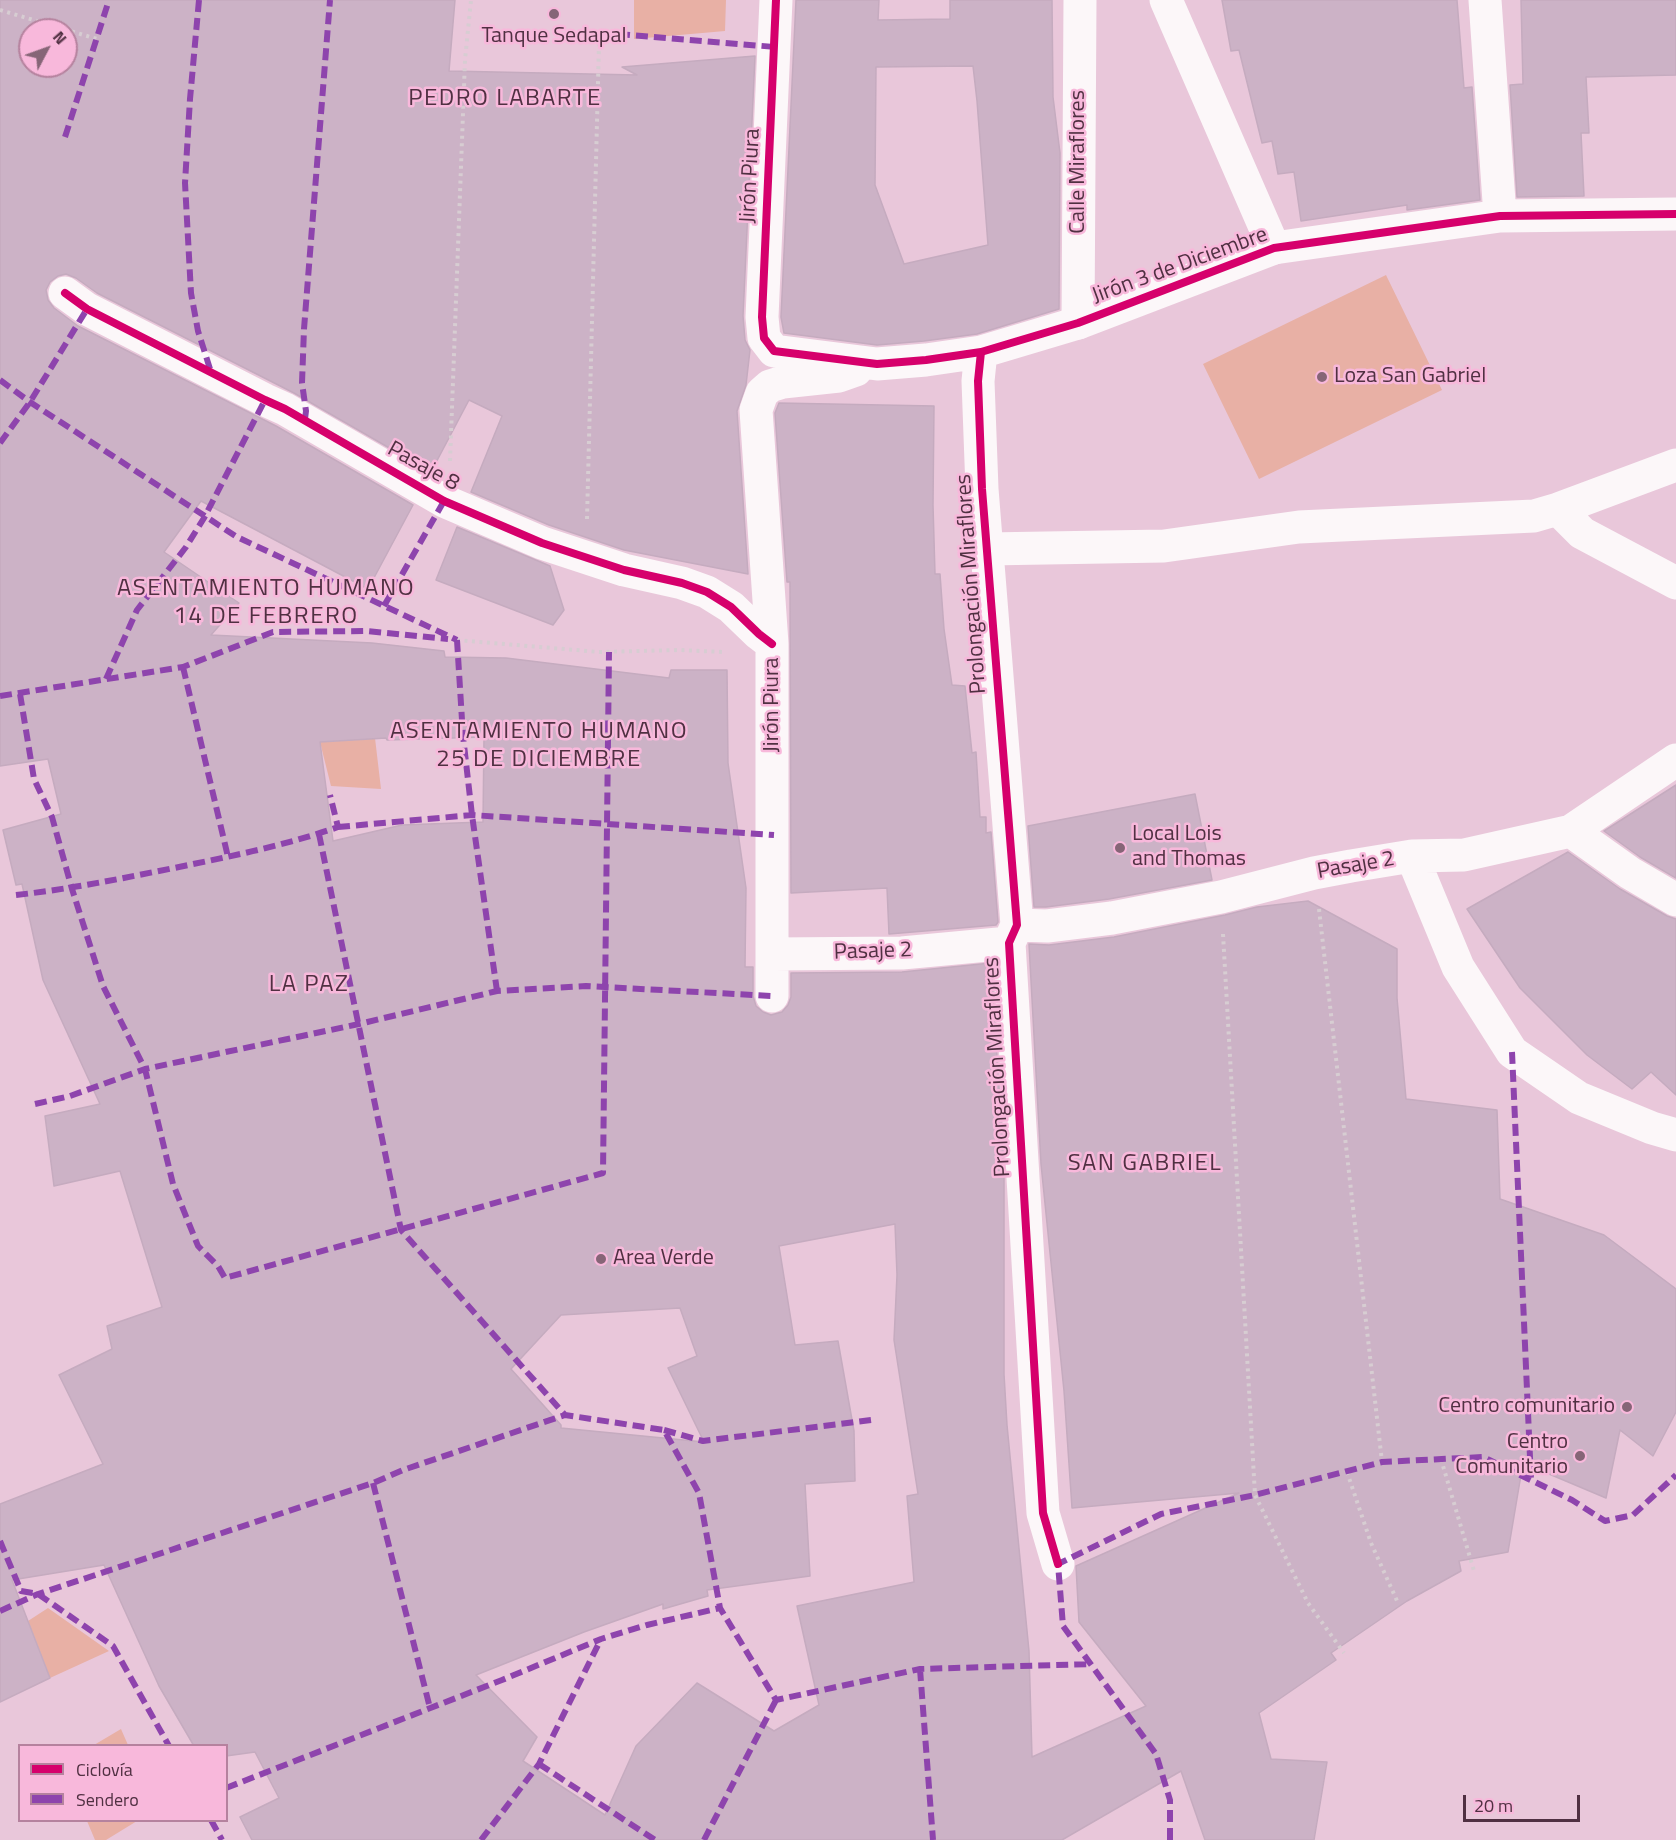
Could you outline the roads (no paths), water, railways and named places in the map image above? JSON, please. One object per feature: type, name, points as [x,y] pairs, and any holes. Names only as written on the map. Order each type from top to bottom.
[{"type":"street","name":"Jirón Piura","points":[[774,351],[764,339],[762,317],[776,0]]},
{"type":"street","name":"Calle Miraflores","points":[[1078,323],[1080,0]]},
{"type":"street","points":[[1166,0],[1274,248]]},
{"type":"street","points":[[1485,0],[1500,216]]},
{"type":"street","name":"Jirón 3 de Diciembre","points":[[774,351],[877,364],[981,352],[1078,323],[1274,248],[1500,216],[1676,214]]},
{"type":"street","name":"Pasaje 8","points":[[65,293],[87,309],[305,419],[444,501],[542,543],[624,570],[682,583],[707,592],[730,607],[772,649]]},
{"type":"street","name":"Prolongación Miraflores","points":[[981,352],[978,381],[1013,934],[1043,1513],[1058,1564]]},
{"type":"street","name":"Jirón Piura","points":[[772,996],[772,649],[756,410],[762,393],[770,386],[783,382],[839,376],[877,364]]},
{"type":"street","points":[[987,549],[1164,546],[1299,527],[1534,516],[1676,465]]},
{"type":"street","points":[[1558,509],[1582,533],[1676,583]]},
{"type":"street","name":"Pasaje 2","points":[[773,954],[902,953],[1221,897],[1314,873],[1412,856],[1464,855],[1571,831],[1676,760]]},
{"type":"street","points":[[1571,831],[1630,873],[1676,900]]},
{"type":"street","points":[[1412,856],[1458,967],[1512,1052],[1579,1098],[1652,1128],[1676,1135]]},
{"type":"place","name":"Tanque Sedapal","points":[[554,14]]},
{"type":"place","name":"Loza San Gabriel","points":[[1322,377]]},
{"type":"place","name":"Local Lois and Thomas","points":[[1120,848]]},
{"type":"place","name":"Area Verde","points":[[601,1259]]},
{"type":"place","name":"Centro comunitario","points":[[1627,1407]]},
{"type":"place","name":"Centro Comunitario","points":[[1580,1456]]},
{"type":"district","name":"PEDRO LABARTE","points":[[505,99]]},
{"type":"district","name":"ASENTAMIENTO HUMANO 14 DE FEBRERO","points":[[266,603]]},
{"type":"district","name":"ASENTAMIENTO HUMANO 25 DE DICIEMBRE","points":[[539,746]]},
{"type":"district","name":"LA PAZ","points":[[309,985]]},
{"type":"district","name":"SAN GABRIEL","points":[[1145,1164]]}]
